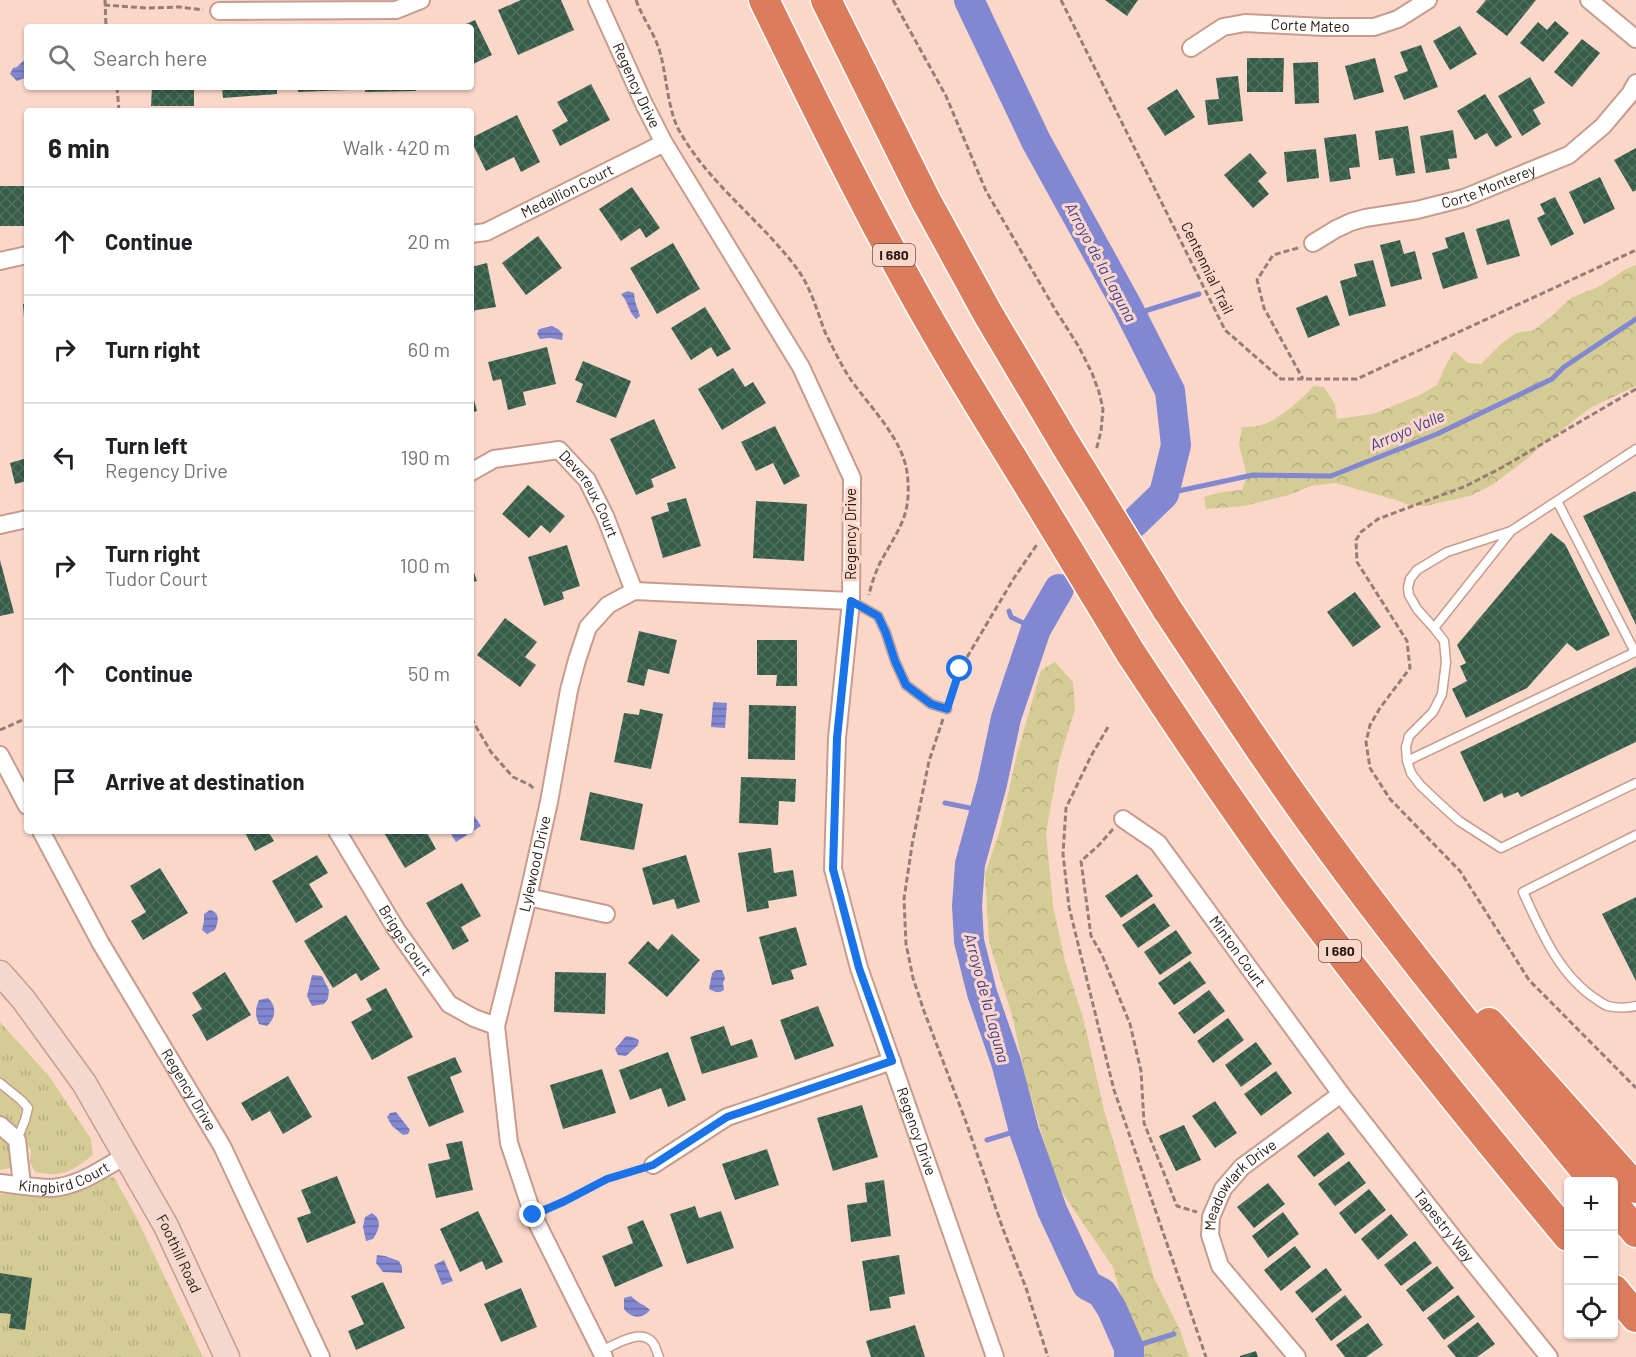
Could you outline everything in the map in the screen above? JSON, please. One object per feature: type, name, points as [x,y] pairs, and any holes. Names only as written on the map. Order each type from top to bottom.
[{"type":"highway","name":"I 680","points":[[764,0],[817,109],[940,339],[1130,652],[1216,781],[1296,894],[1442,1083],[1565,1231]]},
{"type":"highway","points":[[826,0],[925,199],[988,314],[1167,609],[1328,845],[1427,975],[1590,1177]]},
{"type":"highway","points":[[1328,845],[1636,1188]]},
{"type":"highway","points":[[1618,1209],[1636,1232]]},
{"type":"highway","points":[[1618,1295],[1636,1317]]},
{"type":"main road","name":"Foothill Road","points":[[0,973],[84,1083],[165,1226],[227,1357]]},
{"type":"main road","name":"Foothill Road","points":[[0,996],[72,1092],[125,1155]]},
{"type":"street","points":[[219,11],[396,10],[421,0]]},
{"type":"street","name":"Regency Drive","points":[[597,0],[664,143],[801,367],[852,478],[851,601],[837,738],[833,869],[859,968],[995,1357]]},
{"type":"street","name":"Corte Mateo","points":[[1191,48],[1223,27],[1245,22],[1324,27],[1374,27],[1398,19],[1428,0]]},
{"type":"street","points":[[1589,0],[1636,39]]},
{"type":"street","name":"Corte Monterey","points":[[1313,243],[1351,222],[1464,198],[1569,155],[1603,126],[1630,94],[1636,83]]},
{"type":"street","name":"Medallion Court","points":[[474,234],[486,232],[664,143]]},
{"type":"street","points":[[0,261],[24,256]]},
{"type":"street","name":"Devereux Court","points":[[474,470],[494,459],[559,450],[587,480],[605,516],[634,591]]},
{"type":"street","points":[[0,525],[24,520]]},
{"type":"street","points":[[634,591],[851,601]]},
{"type":"street","name":"Lylewood Drive","points":[[603,1354],[533,1215],[509,1143],[496,1026],[549,802],[569,690],[588,627],[608,605],[634,591]]},
{"type":"street","points":[[0,755],[24,800]]},
{"type":"street","name":"Minton Court","points":[[1123,819],[1158,843],[1341,1094]]},
{"type":"street","name":"Regency Drive","points":[[42,834],[100,942],[222,1146],[321,1357]]},
{"type":"street","name":"Briggs Court","points":[[339,834],[396,929],[449,1004],[474,1018],[496,1026]]},
{"type":"street","points":[[528,897],[606,914]]},
{"type":"street","points":[[653,1165],[727,1117],[892,1061]]},
{"type":"street","name":"Meadowlark Drive","points":[[1297,1357],[1220,1266],[1210,1235],[1211,1217],[1223,1189],[1242,1167],[1341,1094]]},
{"type":"street","name":"Tapestry Way","points":[[1341,1094],[1549,1357]]},
{"type":"street","points":[[0,1125],[17,1140],[22,1185]]},
{"type":"street","name":"Kingbird Court","points":[[0,1183],[54,1188],[76,1183],[89,1177],[125,1155]]},
{"type":"lane","points":[[1636,449],[1511,531],[1447,552],[1417,570],[1410,579],[1409,595],[1417,609],[1444,641],[1446,651],[1442,694],[1433,712],[1409,736],[1406,747],[1411,773],[1420,785],[1459,821],[1501,848],[1636,783]]},
{"type":"lane","points":[[1407,761],[1635,652],[1557,501]]},
{"type":"lane","points":[[1434,628],[1511,531]]},
{"type":"lane","points":[[851,601],[878,616],[906,685],[931,704],[947,709]]},
{"type":"lane","points":[[1636,835],[1523,892],[1540,930],[1572,978],[1590,995],[1607,1006],[1636,1006]]},
{"type":"lane","points":[[0,1083],[28,1108],[17,1140]]},
{"type":"lane","points":[[603,1354],[632,1337],[643,1336],[652,1342],[659,1357]]},
{"type":"path","points":[[636,0],[660,51],[669,99],[678,130],[694,154],[728,194],[799,271],[818,308],[825,330],[841,363],[851,380],[885,424],[904,459],[908,499],[904,516],[879,565],[867,601],[851,601]]},
{"type":"path","points":[[893,0],[946,96],[986,191],[1079,347],[1092,373],[1102,409],[1101,431],[1095,454]]},
{"type":"path","name":"Centennial Trail","points":[[1061,0],[1225,330],[1281,379],[1357,379],[1636,250]]},
{"type":"path","points":[[106,24],[105,2],[147,8],[179,7],[219,11]]},
{"type":"path","points":[[117,90],[119,108]]},
{"type":"path","points":[[1303,379],[1264,308],[1257,280],[1273,255],[1313,243]]},
{"type":"path","points":[[1636,389],[1466,486],[1378,519],[1361,532],[1356,540],[1357,562],[1407,641],[1410,668],[1370,725],[1366,742],[1370,768],[1390,799],[1460,871],[1529,980],[1636,1088]]},
{"type":"path","points":[[1040,541],[1014,578],[960,669],[929,761],[912,844],[904,899],[906,944],[913,978],[1026,1288],[1048,1357]]},
{"type":"path","points":[[0,729],[24,719]]},
{"type":"path","points":[[474,723],[491,752],[513,777],[530,785],[549,802]]},
{"type":"path","points":[[1108,727],[1066,808],[1063,854],[1070,907],[1114,1090],[1206,1357]]},
{"type":"path","points":[[1123,819],[1081,861],[1091,936],[1102,955],[1130,1024],[1141,1071],[1144,1123],[1177,1206],[1211,1217]]},
{"type":"path","points":[[533,1215],[607,1179],[653,1165]]},
{"type":"green space","points":[[1636,265],[1636,386],[1590,408],[1492,485],[1470,496],[1425,506],[1409,505],[1335,483],[1311,486],[1289,495],[1244,506],[1206,509],[1204,497],[1242,490],[1247,476],[1239,445],[1242,427],[1267,423],[1296,403],[1314,386],[1324,387],[1335,404],[1337,419],[1373,414],[1420,395],[1437,385],[1454,351],[1468,363],[1481,364],[1516,333],[1534,330],[1571,298],[1600,286]]},
{"type":"green space","points":[[1055,662],[1073,682],[1075,709],[1059,761],[1046,833],[1053,906],[1065,961],[1084,1021],[1104,1110],[1154,1278],[1180,1330],[1189,1357],[1138,1357],[1113,1267],[1057,1185],[1026,1080],[1012,1015],[989,942],[985,874],[1000,830],[1017,754],[1041,670]]},
{"type":"green space","points":[[0,1022],[49,1076],[91,1139],[93,1155],[67,1172],[45,1174],[35,1172],[30,1162],[31,1150],[11,1126],[0,1118]]},
{"type":"green space","points":[[0,1137],[8,1145],[13,1167],[0,1170]]},
{"type":"green space","points":[[114,1177],[136,1217],[203,1357],[0,1357],[0,1194],[65,1196]]},
{"type":"water","points":[[24,60],[24,78],[17,81],[10,74],[13,68]]},
{"type":"water","points":[[628,291],[634,293],[640,316],[636,319],[621,294]]},
{"type":"water","points":[[552,326],[563,334],[562,340],[540,339],[537,334],[539,329]]},
{"type":"water","points":[[713,702],[727,703],[725,728],[711,727]]},
{"type":"water","points":[[474,816],[481,826],[474,830]]},
{"type":"water","points":[[451,834],[468,834],[456,842]]},
{"type":"water","points":[[210,910],[216,913],[218,921],[215,930],[207,934],[202,930],[204,914]]},
{"type":"water","points":[[722,970],[725,978],[724,990],[718,992],[709,989],[712,973]]},
{"type":"water","points":[[312,975],[322,976],[329,990],[328,999],[324,1004],[312,1006],[307,996]]},
{"type":"water","points":[[268,998],[273,1005],[274,1012],[267,1026],[259,1024],[256,1012],[259,1000]]},
{"type":"water","points":[[626,1036],[639,1040],[638,1045],[626,1056],[618,1055],[615,1049]]},
{"type":"water","points":[[396,1112],[410,1130],[408,1134],[403,1135],[392,1126],[387,1117],[390,1113]]},
{"type":"water","points":[[372,1213],[378,1219],[378,1229],[373,1239],[366,1241],[363,1227],[365,1217]]},
{"type":"water","points":[[377,1255],[399,1261],[402,1273],[383,1272],[376,1263]]},
{"type":"water","points":[[444,1260],[453,1281],[442,1285],[434,1265]]},
{"type":"water","points":[[631,1296],[650,1310],[637,1317],[630,1314],[624,1309],[624,1298]]},
{"type":"building","points":[[521,0],[561,0],[574,30],[518,55],[498,10]]},
{"type":"building","points":[[1105,0],[1138,0],[1127,16]]},
{"type":"building","points":[[1486,0],[1536,0],[1507,36],[1476,12]]},
{"type":"building","points":[[475,20],[492,55],[474,64],[474,24],[466,24]]},
{"type":"building","points":[[1555,21],[1569,33],[1543,62],[1520,43],[1538,22],[1547,30]]},
{"type":"building","points":[[1460,26],[1477,54],[1450,70],[1433,41]]},
{"type":"building","points":[[1582,39],[1600,53],[1572,87],[1554,72]]},
{"type":"building","points":[[1421,45],[1438,87],[1404,100],[1394,76],[1408,71],[1400,52]]},
{"type":"building","points":[[1247,58],[1284,58],[1283,92],[1247,92]]},
{"type":"building","points":[[1375,58],[1384,92],[1354,100],[1345,66]]},
{"type":"building","points":[[1318,62],[1319,103],[1295,104],[1293,63]]},
{"type":"building","points":[[1238,76],[1243,121],[1208,125],[1205,100],[1219,99],[1216,78]]},
{"type":"building","points":[[1530,77],[1545,103],[1533,110],[1541,124],[1522,136],[1498,96]]},
{"type":"building","points":[[591,84],[610,120],[560,146],[552,130],[568,121],[557,102]]},
{"type":"building","points":[[1177,89],[1195,117],[1165,136],[1147,108]]},
{"type":"building","points":[[152,90],[194,90],[194,106],[151,106]]},
{"type":"building","points":[[222,90],[277,90],[277,94],[223,98]]},
{"type":"building","points":[[298,90],[349,90],[298,92]]},
{"type":"building","points":[[365,90],[416,90],[416,91],[365,92]]},
{"type":"building","points":[[1485,94],[1512,137],[1496,147],[1487,133],[1475,140],[1457,111]]},
{"type":"building","points":[[517,115],[540,162],[521,172],[514,157],[486,171],[474,147],[474,136]]},
{"type":"building","points":[[1408,126],[1415,173],[1396,176],[1393,158],[1379,160],[1375,131]]},
{"type":"building","points":[[1453,130],[1457,158],[1448,159],[1450,169],[1426,173],[1420,136]]},
{"type":"building","points":[[1356,134],[1360,167],[1349,168],[1351,179],[1330,182],[1324,138]]},
{"type":"building","points":[[1636,148],[1636,190],[1633,192],[1614,160]]},
{"type":"building","points":[[1316,149],[1319,178],[1287,182],[1284,152]]},
{"type":"building","points":[[1250,153],[1267,173],[1258,181],[1269,194],[1253,208],[1224,175]]},
{"type":"building","points":[[1600,177],[1615,209],[1584,224],[1569,192]]},
{"type":"building","points":[[0,186],[24,186],[24,226],[0,226]]},
{"type":"building","points":[[632,187],[660,228],[646,238],[640,228],[621,241],[599,209]]},
{"type":"building","points":[[1555,197],[1574,234],[1551,246],[1537,218],[1545,214],[1540,204]]},
{"type":"building","points":[[1509,219],[1520,256],[1487,265],[1476,229]]},
{"type":"building","points":[[1464,232],[1478,278],[1443,289],[1432,253],[1448,248],[1445,238]]},
{"type":"building","points":[[538,236],[562,268],[526,295],[502,263]]},
{"type":"building","points":[[1400,240],[1404,254],[1415,251],[1422,279],[1391,287],[1380,245]]},
{"type":"building","points":[[673,243],[700,289],[657,314],[630,268]]},
{"type":"building","points":[[1373,260],[1386,306],[1349,316],[1340,281],[1357,276],[1354,264]]},
{"type":"building","points":[[487,263],[496,307],[474,311],[474,266]]},
{"type":"building","points":[[1327,295],[1340,325],[1308,338],[1296,308]]},
{"type":"building","points":[[705,307],[731,349],[717,357],[711,347],[691,360],[671,328]]},
{"type":"building","points":[[547,347],[556,384],[523,392],[526,405],[508,410],[501,379],[493,381],[488,362]]},
{"type":"building","points":[[583,361],[631,381],[616,418],[576,402],[583,384],[575,380]]},
{"type":"building","points":[[733,368],[745,387],[753,382],[766,403],[722,430],[698,389]]},
{"type":"building","points":[[654,419],[676,468],[651,479],[654,487],[636,495],[610,439]]},
{"type":"building","points":[[775,426],[800,476],[784,485],[773,463],[756,471],[741,442]]},
{"type":"building","points":[[24,459],[24,482],[15,484],[10,463]]},
{"type":"building","points":[[528,485],[565,516],[550,533],[541,525],[529,538],[502,514]]},
{"type":"building","points":[[1635,491],[1636,494],[1636,625],[1583,516]]},
{"type":"building","points":[[686,498],[701,546],[663,558],[651,517],[669,511],[667,503]]},
{"type":"building","points":[[756,501],[807,504],[804,561],[753,558]]},
{"type":"building","points":[[1551,533],[1565,544],[1610,635],[1577,651],[1567,643],[1527,688],[1466,718],[1452,689],[1467,681],[1460,666],[1466,663],[1457,645]]},
{"type":"building","points":[[567,545],[580,586],[562,592],[564,599],[544,606],[528,557]]},
{"type":"building","points":[[0,560],[14,613],[0,616]]},
{"type":"building","points":[[1355,592],[1381,627],[1353,647],[1327,612]]},
{"type":"building","points":[[505,618],[537,642],[525,657],[536,665],[520,687],[477,655]]},
{"type":"building","points":[[639,631],[677,640],[669,674],[648,669],[644,686],[627,682]]},
{"type":"building","points":[[757,640],[797,640],[797,686],[776,686],[777,675],[757,675]]},
{"type":"building","points":[[1636,667],[1636,742],[1521,797],[1518,792],[1504,798],[1502,793],[1484,802],[1460,752]]},
{"type":"building","points":[[749,705],[796,706],[795,760],[748,759]]},
{"type":"building","points":[[640,709],[663,714],[651,769],[614,762],[624,713],[639,715]]},
{"type":"building","points":[[741,777],[796,779],[795,802],[779,801],[778,825],[739,823]]},
{"type":"building","points":[[590,792],[643,804],[634,850],[580,840]]},
{"type":"building","points":[[246,834],[270,834],[274,841],[255,851]]},
{"type":"building","points":[[385,834],[428,834],[436,849],[405,868]]},
{"type":"building","points":[[771,848],[774,873],[793,870],[797,896],[768,901],[769,908],[747,912],[738,853]]},
{"type":"building","points":[[317,855],[328,873],[309,884],[323,907],[296,923],[272,881]]},
{"type":"building","points":[[686,855],[700,902],[677,909],[674,899],[653,905],[642,868]]},
{"type":"building","points":[[160,868],[188,913],[143,940],[131,921],[146,912],[130,886]]},
{"type":"building","points":[[1137,874],[1153,896],[1121,918],[1105,896]]},
{"type":"building","points":[[462,883],[481,916],[461,927],[469,941],[453,950],[426,903]]},
{"type":"building","points":[[1636,897],[1636,981],[1602,914]]},
{"type":"building","points":[[1154,903],[1170,926],[1138,948],[1122,925]]},
{"type":"building","points":[[346,915],[380,969],[361,981],[356,973],[333,988],[304,941]]},
{"type":"building","points":[[796,927],[807,965],[791,970],[794,979],[772,985],[759,937]]},
{"type":"building","points":[[1176,930],[1192,953],[1160,975],[1144,952]]},
{"type":"building","points":[[672,934],[700,960],[667,997],[628,963],[648,941],[658,950]]},
{"type":"building","points":[[1190,961],[1206,983],[1174,1005],[1158,983]]},
{"type":"building","points":[[225,972],[251,1015],[207,1041],[192,1015],[202,1009],[192,993]]},
{"type":"building","points":[[555,972],[606,973],[605,1014],[554,1012]]},
{"type":"building","points":[[386,988],[413,1037],[372,1060],[351,1022],[372,1010],[366,999]]},
{"type":"building","points":[[1209,990],[1225,1011],[1194,1034],[1178,1013]]},
{"type":"building","points":[[818,1006],[834,1046],[795,1060],[780,1020]]},
{"type":"building","points":[[1228,1018],[1244,1040],[1213,1063],[1197,1041]]},
{"type":"building","points":[[724,1026],[731,1046],[752,1039],[758,1057],[702,1074],[690,1037]]},
{"type":"building","points":[[1256,1042],[1272,1064],[1241,1087],[1225,1065]]},
{"type":"building","points":[[668,1052],[686,1100],[668,1107],[661,1088],[630,1100],[619,1070]]},
{"type":"building","points":[[455,1057],[462,1072],[450,1077],[464,1112],[429,1127],[407,1077]]},
{"type":"building","points":[[602,1069],[616,1113],[563,1129],[550,1085]]},
{"type":"building","points":[[1276,1071],[1292,1093],[1261,1116],[1244,1094]]},
{"type":"building","points":[[288,1076],[312,1117],[283,1134],[270,1111],[252,1121],[241,1103]]},
{"type":"building","points":[[1215,1101],[1237,1133],[1215,1148],[1192,1116]]},
{"type":"building","points":[[862,1105],[878,1157],[833,1171],[817,1118]]},
{"type":"building","points":[[1184,1125],[1201,1160],[1176,1171],[1159,1136]]},
{"type":"building","points":[[1328,1132],[1345,1154],[1314,1177],[1297,1156]]},
{"type":"building","points":[[462,1141],[473,1190],[436,1198],[428,1164],[450,1159],[446,1144]]},
{"type":"building","points":[[767,1149],[779,1185],[735,1200],[722,1164]]},
{"type":"building","points":[[1349,1161],[1366,1183],[1335,1206],[1318,1184]]},
{"type":"building","points":[[337,1176],[356,1223],[307,1243],[297,1218],[311,1213],[301,1190]]},
{"type":"building","points":[[884,1180],[891,1236],[851,1242],[847,1205],[867,1202],[865,1183]]},
{"type":"building","points":[[1268,1183],[1285,1204],[1254,1228],[1237,1207]]},
{"type":"building","points":[[1369,1189],[1386,1210],[1355,1234],[1339,1213]]},
{"type":"building","points":[[695,1206],[699,1218],[721,1211],[734,1248],[687,1264],[670,1214]]},
{"type":"building","points":[[478,1211],[503,1262],[486,1270],[482,1261],[460,1272],[440,1229]]},
{"type":"building","points":[[1283,1212],[1299,1234],[1268,1258],[1252,1236]]},
{"type":"building","points":[[1391,1214],[1408,1235],[1378,1260],[1361,1239]]},
{"type":"building","points":[[643,1220],[663,1266],[615,1287],[602,1256],[633,1243],[627,1227]]},
{"type":"building","points":[[1415,1241],[1432,1263],[1401,1286],[1384,1265]]},
{"type":"building","points":[[1295,1246],[1311,1267],[1281,1291],[1264,1270]]},
{"type":"building","points":[[899,1255],[905,1294],[889,1297],[891,1308],[870,1311],[862,1261]]},
{"type":"building","points":[[1437,1266],[1454,1288],[1423,1312],[1406,1290]]},
{"type":"building","points":[[1326,1268],[1342,1290],[1312,1313],[1295,1292]]},
{"type":"building","points":[[0,1273],[32,1278],[25,1330],[9,1328],[11,1314],[0,1313]]},
{"type":"building","points":[[383,1282],[405,1328],[356,1350],[348,1331],[364,1324],[351,1296]]},
{"type":"building","points":[[521,1288],[537,1327],[501,1342],[484,1304]]},
{"type":"building","points":[[1345,1295],[1362,1317],[1331,1341],[1315,1319]]},
{"type":"building","points":[[1458,1295],[1475,1317],[1444,1340],[1427,1318]]},
{"type":"building","points":[[1478,1322],[1495,1344],[1477,1357],[1456,1357],[1447,1346]]},
{"type":"building","points":[[1368,1323],[1383,1345],[1366,1357],[1345,1357],[1336,1345]]},
{"type":"building","points":[[915,1325],[925,1357],[871,1357],[866,1341]]},
{"type":"building","points":[[1256,1351],[1258,1357],[1240,1357],[1240,1356]]},
{"type":"waterway","name":"Arroyo de la Laguna","points":[[969,0],[1036,141],[1127,306],[1170,391],[1176,445],[1164,494],[1134,523]]},
{"type":"waterway","points":[[1132,315],[1199,294]]},
{"type":"waterway","name":"Arroyo Valle","points":[[1164,494],[1253,475],[1331,476],[1437,434],[1552,379],[1564,367],[1636,319]]},
{"type":"waterway","name":"Arroyo de la Laguna","points":[[1059,589],[1036,629],[1006,718],[992,784],[970,864],[967,906],[969,941],[982,993],[1006,1062],[1024,1131],[1052,1210],[1087,1285],[1102,1293],[1112,1309],[1129,1348],[1129,1357]]},
{"type":"waterway","points":[[1009,611],[1011,617],[1036,629]]},
{"type":"waterway","points":[[945,803],[985,811]]},
{"type":"waterway","points":[[987,1140],[1023,1129]]},
{"type":"waterway","points":[[1129,1348],[1174,1334]]},
{"type":"route","points":[[533,1215],[607,1179],[653,1165],[727,1117],[892,1061],[859,968],[833,869],[837,738],[851,601],[878,616],[906,685],[931,704],[947,709],[960,669]]}]
